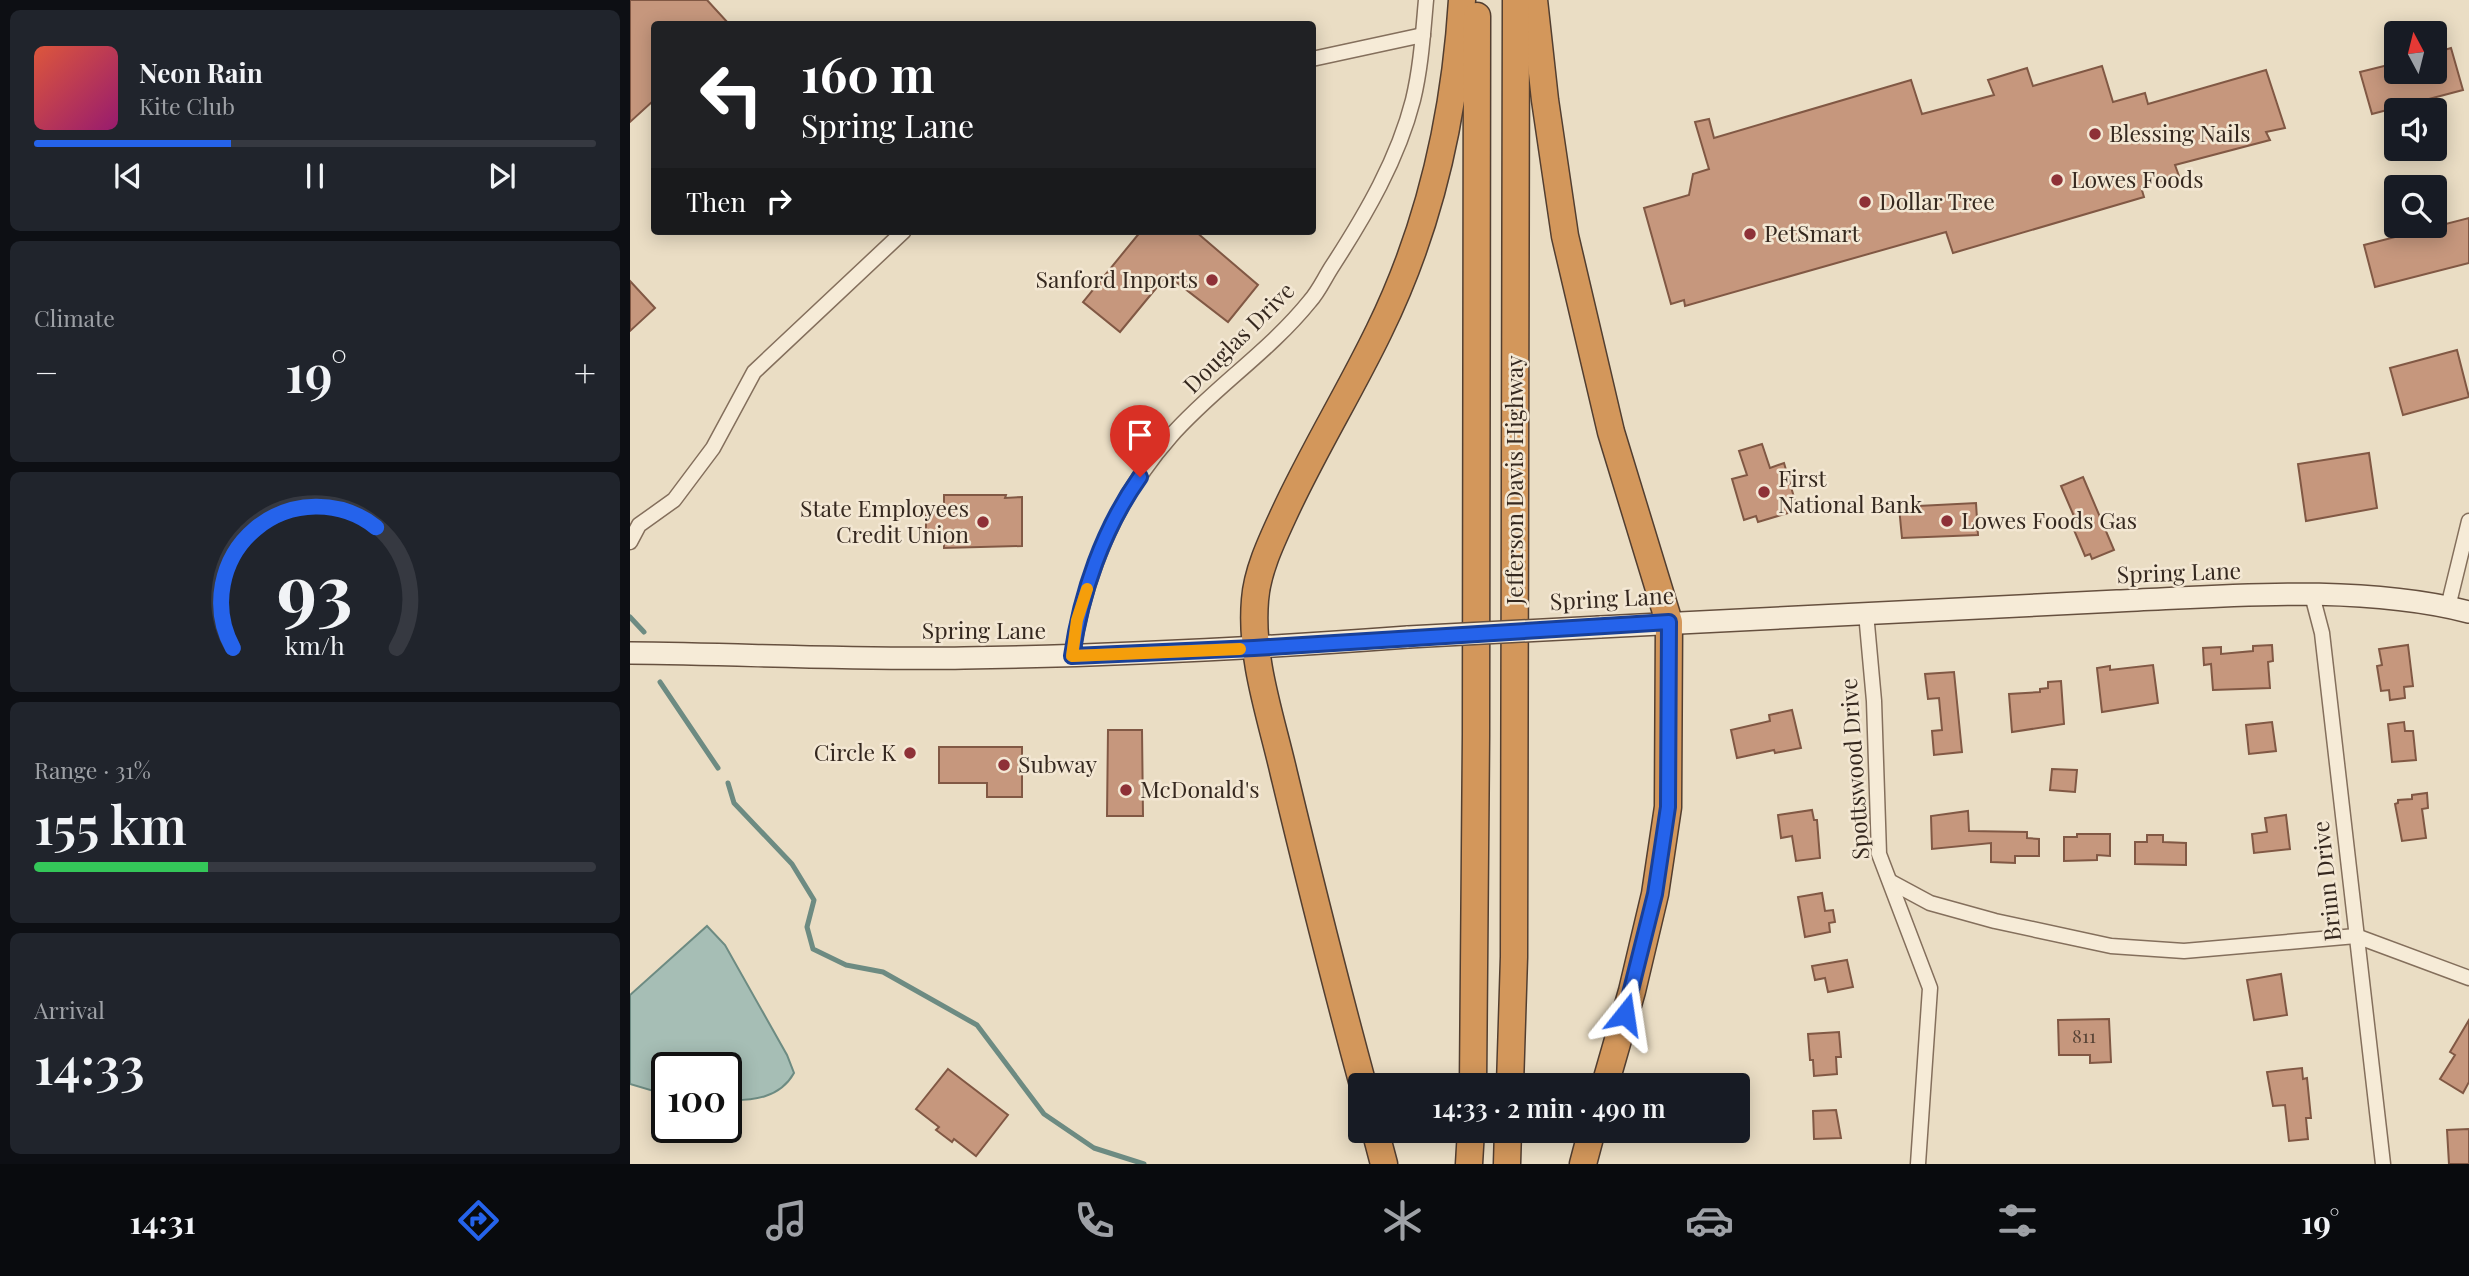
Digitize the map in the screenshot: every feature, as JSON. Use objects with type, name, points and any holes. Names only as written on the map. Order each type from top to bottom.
[{"type":"highway","points":[[1360,1073],[1318,916],[1254,648],[1255,597],[1270,544],[1308,462],[1379,331],[1416,244],[1442,156],[1455,78],[1462,0]]},
{"type":"highway","name":"Jefferson Davis Highway","points":[[1473,1073],[1476,0]]},
{"type":"highway","name":"Jefferson Davis Highway","points":[[1510,1073],[1514,943],[1516,0]]},
{"type":"highway","points":[[1534,0],[1545,100],[1565,236],[1611,432],[1669,622],[1668,807],[1655,894],[1632,991],[1608,1073]]},
{"type":"highway","points":[[1378,1143],[1384,1164]]},
{"type":"highway","points":[[1469,1164],[1470,1143]]},
{"type":"highway","points":[[1507,1164],[1508,1143]]},
{"type":"highway","points":[[1583,1164],[1589,1143]]},
{"type":"street","name":"Douglas Drive","points":[[1072,656],[1077,620],[1087,589],[1101,549],[1126,498],[1169,437],[1256,357],[1311,301],[1367,213],[1413,100],[1426,0]]},
{"type":"street","points":[[1316,58],[1423,35]]},
{"type":"street","points":[[630,542],[634,526],[674,500],[713,448],[754,372],[900,235]]},
{"type":"street","points":[[2459,610],[2469,521]]},
{"type":"street","name":"Spring Lane","points":[[630,653],[960,658],[1072,656],[1254,648],[1669,622],[2312,595],[2432,603],[2459,610]]},
{"type":"street","name":"Brinn Drive","points":[[2312,595],[2322,634],[2383,1164]]},
{"type":"street","name":"Spottswood Drive","points":[[1866,613],[1874,701],[1879,854],[1930,988],[1919,1163]]},
{"type":"street","points":[[1891,882],[1930,903],[1994,921],[2111,946],[2184,951],[2356,936],[2469,978]]},
{"type":"shaded area","points":[[707,926],[725,945],[787,1055],[794,1073],[773,1093],[742,1100],[742,1052],[651,1052],[651,1090],[630,1084],[630,995]]},
{"type":"building","points":[[630,0],[707,0],[726,21],[651,21],[651,103],[630,122]]},
{"type":"building","points":[[2451,48],[2463,90],[2433,98],[2384,98],[2384,111],[2372,114],[2360,72],[2384,66],[2384,84],[2447,84],[2447,49]]},
{"type":"building","points":[[2102,66],[2113,102],[2145,93],[2148,104],[2266,70],[2285,128],[2266,132],[2270,140],[2175,165],[2179,176],[2141,187],[2144,197],[1953,253],[1946,232],[1685,306],[1684,300],[1671,304],[1644,208],[1689,195],[1693,174],[1709,169],[1695,122],[1709,119],[1714,138],[1911,80],[1922,114],[1994,95],[1988,80],[2027,68],[2033,86]]},
{"type":"building","points":[[2469,218],[2469,263],[2375,287],[2364,245],[2391,238],[2447,238],[2447,224]]},
{"type":"building","name":"Sanford Inports","points":[[1138,235],[1200,235],[1258,285],[1228,322],[1167,275],[1120,332],[1083,302]]},
{"type":"building","points":[[630,281],[655,308],[630,331]]},
{"type":"building","points":[[2457,350],[2469,397],[2403,415],[2390,368]]},
{"type":"building","name":"First National Bank","points":[[1762,444],[1770,468],[1784,463],[1796,504],[1786,507],[1788,513],[1758,522],[1756,516],[1744,520],[1732,479],[1747,475],[1739,451]]},
{"type":"building","points":[[2369,453],[2377,508],[2306,521],[2298,464]]},
{"type":"building","points":[[2083,477],[2114,550],[2092,559],[2090,554],[2085,556],[2074,530],[2079,528],[2061,486]]},
{"type":"building","name":"State Employees Credit Union","points":[[944,495],[1022,497],[1022,546],[944,548],[944,532],[926,532],[926,512],[944,512]]},
{"type":"building","points":[[1976,503],[1978,535],[1902,538],[1899,507]]},
{"type":"building","points":[[2272,645],[2273,661],[2268,662],[2270,688],[2213,690],[2211,664],[2204,665],[2203,648],[2221,647],[2221,654],[2253,651],[2253,646]]},
{"type":"building","points":[[2408,645],[2413,686],[2404,687],[2405,698],[2390,700],[2389,690],[2381,691],[2377,666],[2382,665],[2379,649]]},
{"type":"building","points":[[2153,665],[2158,703],[2102,712],[2097,668],[2110,666],[2110,670]]},
{"type":"building","points":[[1954,672],[1962,752],[1934,755],[1932,731],[1942,730],[1939,698],[1928,699],[1925,674]]},
{"type":"building","points":[[2061,681],[2064,724],[2012,732],[2009,694],[2040,692],[2040,689],[2048,688],[2048,682]]},
{"type":"building","points":[[1792,710],[1801,748],[1775,753],[1774,750],[1737,758],[1731,730],[1770,721],[1769,715]]},
{"type":"building","points":[[2272,722],[2276,751],[2249,754],[2246,725]]},
{"type":"building","points":[[2404,722],[2405,731],[2413,731],[2416,760],[2392,762],[2388,724]]},
{"type":"building","name":"McDonald's","points":[[1108,730],[1142,730],[1143,816],[1107,816]]},
{"type":"building","points":[[939,747],[1022,747],[1022,797],[987,797],[987,783],[939,783]]},
{"type":"building","points":[[2052,769],[2077,770],[2075,792],[2050,790]]},
{"type":"building","points":[[2427,793],[2428,808],[2422,809],[2426,838],[2402,841],[2395,804],[2398,800],[2412,799],[2412,795]]},
{"type":"building","points":[[1812,810],[1814,820],[1817,820],[1820,858],[1796,861],[1792,836],[1781,838],[1778,815]]},
{"type":"building","points":[[1968,811],[1969,831],[2027,832],[2027,838],[2039,839],[2039,856],[2015,856],[2015,863],[1991,862],[1991,843],[1932,849],[1931,816]]},
{"type":"building","points":[[2286,815],[2290,849],[2254,853],[2252,834],[2267,832],[2265,818]]},
{"type":"building","points":[[2077,834],[2110,834],[2110,856],[2097,855],[2097,860],[2064,861],[2064,837],[2077,837]]},
{"type":"building","points":[[2147,835],[2163,835],[2163,842],[2186,843],[2186,865],[2135,864],[2135,842],[2147,842]]},
{"type":"building","points":[[1822,893],[1825,911],[1833,910],[1835,922],[1829,923],[1830,932],[1805,937],[1798,897]]},
{"type":"building","points":[[1847,960],[1853,987],[1828,992],[1825,978],[1815,980],[1812,966]]},
{"type":"building","points":[[2281,974],[2287,1015],[2254,1020],[2247,980]]},
{"type":"building","points":[[2109,1019],[2111,1062],[2090,1063],[2090,1055],[2059,1055],[2058,1020]]},
{"type":"building","points":[[2469,1020],[2469,1082],[2463,1093],[2440,1079],[2455,1055],[2450,1052]]},
{"type":"building","points":[[1839,1032],[1841,1057],[1836,1057],[1837,1074],[1814,1076],[1808,1034]]},
{"type":"building","points":[[2302,1068],[2303,1079],[2307,1078],[2311,1118],[2306,1118],[2308,1139],[2289,1141],[2285,1105],[2273,1106],[2267,1072]]},
{"type":"building","points":[[948,1069],[1008,1115],[976,1156],[954,1139],[952,1142],[936,1130],[939,1127],[916,1109]]},
{"type":"building","points":[[1836,1110],[1841,1138],[1814,1139],[1813,1111]]},
{"type":"building","points":[[2469,1129],[2469,1164],[2449,1164],[2447,1130]]},
{"type":"waterway","points":[[630,617],[644,632]]},
{"type":"waterway","points":[[660,682],[718,768]]},
{"type":"waterway","points":[[728,783],[734,803],[792,864],[814,900],[807,927],[813,949],[846,965],[883,972],[977,1025],[1044,1114],[1094,1148],[1144,1164]]},
{"type":"slow traffic","points":[[1087,589],[1077,620],[1072,656],[1240,649]]},
{"type":"place","name":"Blessing Nails","points":[[2095,134]]},
{"type":"place","name":"Lowes Foods","points":[[2057,180]]},
{"type":"place","name":"Dollar Tree","points":[[1865,202]]},
{"type":"place","name":"PetSmart","points":[[1750,234]]},
{"type":"place","name":"Sanford Inports","points":[[1212,280]]},
{"type":"place","name":"First National Bank","points":[[1764,492]]},
{"type":"place","name":"Lowes Foods Gas","points":[[1947,521]]},
{"type":"place","name":"State Employees Credit Union","points":[[983,522]]},
{"type":"place","name":"Circle K","points":[[910,753]]},
{"type":"place","name":"Subway","points":[[1004,765]]},
{"type":"place","name":"McDonald's","points":[[1126,790]]},
{"type":"route","points":[[1140,477],[1126,498],[1101,549],[1077,620],[1072,656],[1254,648],[1669,622],[1668,807],[1655,894],[1625,1014]]}]
